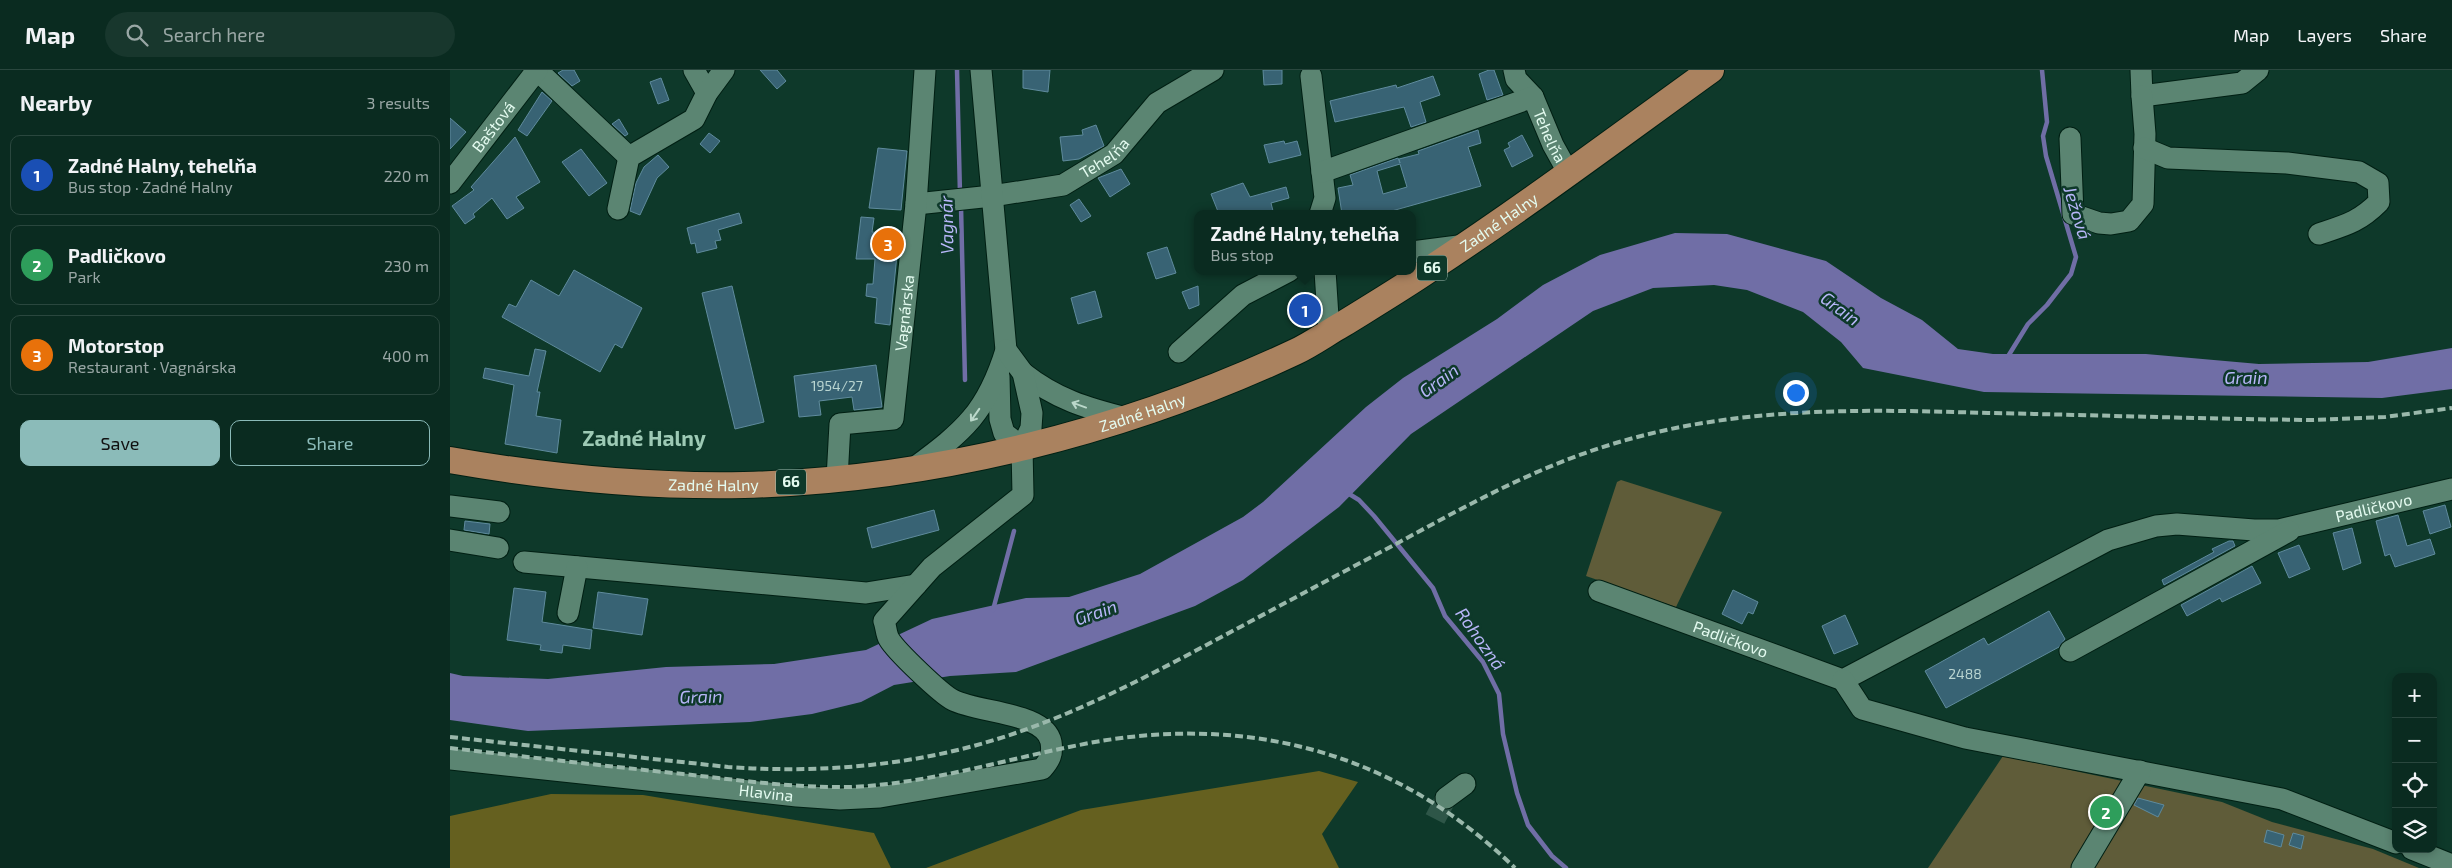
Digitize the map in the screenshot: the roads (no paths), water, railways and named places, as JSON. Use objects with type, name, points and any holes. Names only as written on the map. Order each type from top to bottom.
[{"type":"main road","name":"Zadné Halny","points":[[450,460],[561,477],[668,484],[743,485],[837,479],[914,468],[999,452],[1126,418],[1236,378],[1298,351],[1466,245],[1711,70]]},
{"type":"street","name":"Baštová","points":[[450,183],[537,70],[629,157]]},
{"type":"street","points":[[694,70],[707,93]]},
{"type":"street","points":[[618,209],[629,157],[694,119],[707,93],[724,70]]},
{"type":"street","name":"Vagnárska","points":[[837,479],[840,424],[893,419],[916,204],[925,70]]},
{"type":"street","points":[[982,70],[974,198],[1006,350],[1023,373],[1041,387],[1078,406],[1126,418]]},
{"type":"street","name":"Tehelňa","points":[[916,204],[1063,185],[1114,154],[1157,102],[1213,70]]},
{"type":"street","name":"Tehelňa","points":[[1514,70],[1516,79],[1533,97],[1553,146],[1568,172]]},
{"type":"street","points":[[2070,138],[2073,214],[2099,223],[2111,224],[2129,221],[2143,204],[2144,148],[2141,70]]},
{"type":"street","points":[[2142,96],[2242,83],[2258,70]]},
{"type":"street","points":[[1311,72],[1325,198],[1321,210]]},
{"type":"street","name":"Tehelňa","points":[[1322,172],[1533,97]]},
{"type":"street","points":[[2144,148],[2168,158],[2287,163],[2359,172],[2378,183],[2380,202],[2370,211],[2356,222],[2319,234]]},
{"type":"street","points":[[1416,251],[1466,245]]},
{"type":"street","points":[[1179,352],[1243,295],[1281,275]]},
{"type":"street","points":[[1325,275],[1329,332]]},
{"type":"street","points":[[914,468],[967,426],[984,402],[999,373],[1006,350]]},
{"type":"street","points":[[524,562],[866,594],[916,585],[932,567],[1023,495],[999,452],[1004,433],[1000,419],[999,373]]},
{"type":"street","points":[[999,452],[1031,428],[1032,413],[1023,373]]},
{"type":"street","name":"Padličkovo","points":[[1599,591],[1843,680],[2108,540],[2156,526],[2170,524],[2271,530],[2452,489]]},
{"type":"street","points":[[450,506],[499,512]]},
{"type":"street","points":[[2070,651],[2304,522]]},
{"type":"street","points":[[450,540],[498,548]]},
{"type":"street","points":[[568,613],[577,567]]},
{"type":"street","name":"Hlavina","points":[[450,759],[796,796],[840,798],[880,797],[1042,769],[1050,760],[1053,751],[1050,734],[1039,725],[1023,718],[979,709],[953,700],[931,682],[889,639],[884,621],[916,585]]},
{"type":"street","points":[[1843,680],[1862,709],[1965,738],[2282,799],[2392,841]]},
{"type":"street","points":[[2082,868],[2140,771]]},
{"type":"street","points":[[1446,798],[1465,784]]},
{"type":"street","points":[[2422,853],[2452,865]]},
{"type":"water","name":"Grain","points":[[1675,233],[1727,234],[1826,261],[1881,298],[1922,320],[1958,349],[1993,354],[2146,354],[2259,364],[2368,362],[2452,348],[2452,389],[2382,398],[1984,392],[1863,368],[1841,342],[1803,312],[1747,290],[1714,285],[1653,288],[1593,311],[1411,434],[1339,507],[1243,580],[1195,606],[1016,672],[950,676],[894,685],[861,702],[812,714],[750,722],[528,731],[450,720],[450,673],[463,676],[548,679],[666,667],[774,664],[866,650],[932,619],[1026,598],[1069,597],[1140,574],[1243,517],[1263,502],[1366,407],[1403,378],[1497,319],[1543,285],[1600,255]]},
{"type":"waterway","name":"Vagnár","points":[[957,70],[960,194]]},
{"type":"waterway","name":"Ježová","points":[[2007,358],[2028,324],[2047,305],[2071,274],[2076,257],[2046,156],[2043,136],[2047,122],[2042,70]]},
{"type":"waterway","name":"Vagnár","points":[[961,206],[965,380]]},
{"type":"waterway","name":"Rohozná","points":[[1346,492],[1359,500],[1374,516],[1433,588],[1445,616],[1483,662],[1499,694],[1503,734],[1517,793],[1528,825],[1552,856],[1566,868]]},
{"type":"waterway","name":"Vagnár","points":[[993,610],[1014,531]]},
{"type":"tunnel","points":[[1435,819],[1446,798]]},
{"type":"railway","points":[[450,737],[760,769],[857,766],[889,763],[953,751],[1014,734],[1072,711],[1129,685],[1471,504],[1522,479],[1600,448],[1648,434],[1696,424],[1744,417],[1841,411],[2314,420],[2385,417],[2452,408]]},
{"type":"railway","points":[[450,748],[766,783],[849,787],[878,785],[965,771],[1079,745],[1140,736],[1199,734],[1257,738],[1313,750],[1367,769],[1419,794],[1468,827],[1515,868]]},
{"type":"place","name":"Motorstop","points":[[888,244]]},
{"type":"place","name":"Zadné Halny, tehelňa","points":[[1305,310]]},
{"type":"place","name":"Padličkovo","points":[[2106,812]]},
{"type":"district","name":"Zadné Halny","points":[[644,439]]}]
